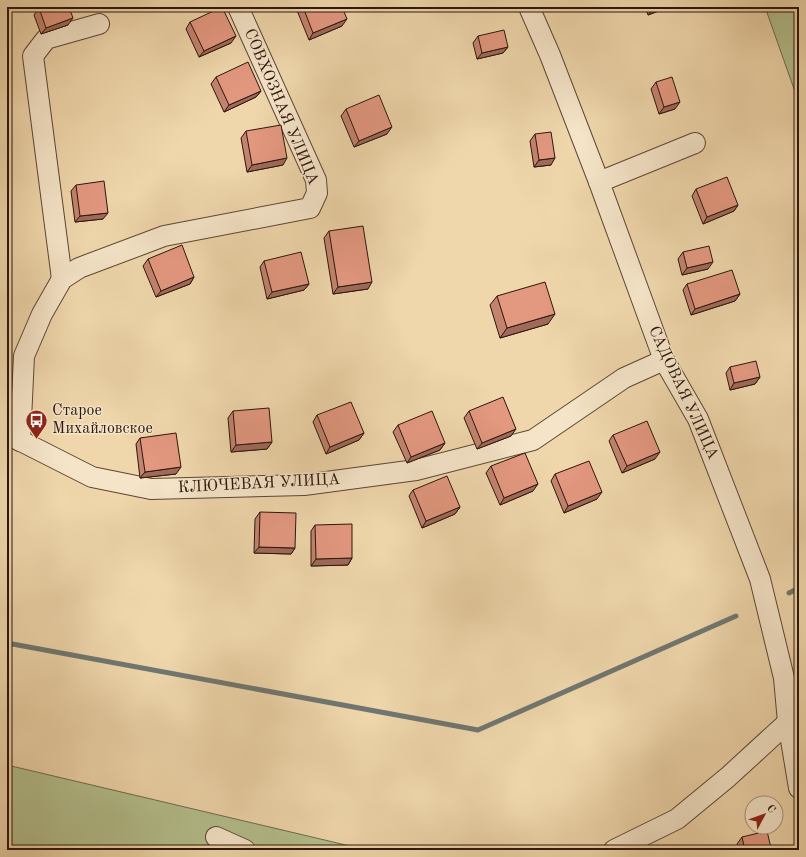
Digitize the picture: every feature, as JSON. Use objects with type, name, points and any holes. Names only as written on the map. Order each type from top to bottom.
[{"type":"street","name":"СОВХОЗНАЯ УЛИЦА","points":[[14,438],[24,356],[42,314],[62,279],[79,268],[164,236],[310,208],[317,193],[316,180],[238,7]]},
{"type":"street","name":"САДОВАЯ УЛИЦА","points":[[529,7],[550,55],[599,182],[664,360],[698,419],[760,579],[784,678],[788,722],[799,788]]},
{"type":"street","points":[[62,279],[33,56],[46,39],[99,24]]},
{"type":"street","points":[[599,182],[695,143]]},
{"type":"street","name":"КЛЮЧЕВАЯ УЛИЦА","points":[[14,438],[92,477],[151,489],[304,485],[416,470],[533,440],[624,378],[664,360]]},
{"type":"street","points":[[614,850],[677,819],[728,777],[788,722]]},
{"type":"street","points":[[216,837],[245,850]]},
{"type":"green space","points":[[765,7],[799,7],[799,103]]},
{"type":"green space","points":[[7,765],[350,846],[351,850],[7,850]]},
{"type":"building","points":[[69,7],[73,18],[46,28],[39,8]]},
{"type":"building","points":[[222,7],[236,36],[204,51],[190,22]]},
{"type":"building","points":[[303,7],[342,7],[347,19],[313,33]]},
{"type":"building","points":[[504,30],[508,47],[482,53],[478,36]]},
{"type":"building","points":[[248,62],[261,91],[229,105],[216,77]]},
{"type":"building","points":[[672,77],[680,102],[664,107],[656,82]]},
{"type":"building","points":[[379,95],[392,127],[359,141],[346,109]]},
{"type":"building","points":[[281,125],[287,158],[252,165],[246,131]]},
{"type":"building","points":[[551,132],[555,158],[539,160],[535,134]]},
{"type":"building","points":[[727,177],[738,205],[707,217],[696,189]]},
{"type":"building","points":[[104,181],[108,213],[80,216],[76,185]]},
{"type":"building","points":[[363,226],[372,282],[338,287],[329,231]]},
{"type":"building","points":[[182,245],[194,277],[161,291],[148,259]]},
{"type":"building","points":[[709,246],[713,262],[687,268],[683,252]]},
{"type":"building","points":[[301,252],[309,284],[272,292],[264,261]]},
{"type":"building","points":[[732,270],[740,294],[695,309],[687,284]]},
{"type":"building","points":[[545,282],[555,314],[507,328],[497,296]]},
{"type":"building","points":[[756,361],[760,377],[734,383],[730,367]]},
{"type":"building","points":[[503,397],[516,429],[482,443],[469,411]]},
{"type":"building","points":[[351,402],[364,433],[330,447],[317,415]]},
{"type":"building","points":[[269,408],[272,442],[236,445],[233,411]]},
{"type":"building","points":[[432,411],[445,443],[411,457],[398,425]]},
{"type":"building","points":[[647,421],[660,452],[627,466],[613,435]]},
{"type":"building","points":[[176,433],[181,467],[145,472],[140,438]]},
{"type":"building","points":[[525,453],[538,484],[504,498],[491,466]]},
{"type":"building","points":[[589,461],[602,492],[568,506],[555,474]]},
{"type":"building","points":[[447,476],[460,507],[426,521],[413,490]]},
{"type":"building","points":[[260,512],[296,513],[295,548],[259,547]]},
{"type":"building","points":[[352,524],[352,558],[316,559],[315,525]]},
{"type":"building","points":[[750,835],[768,835],[771,848],[762,850],[745,850],[742,837]]},
{"type":"waterway","points":[[789,593],[799,588]]},
{"type":"waterway","points":[[7,643],[478,730],[736,616]]},
{"type":"place","name":"Старое Михайловское","points":[[37,440]]}]
